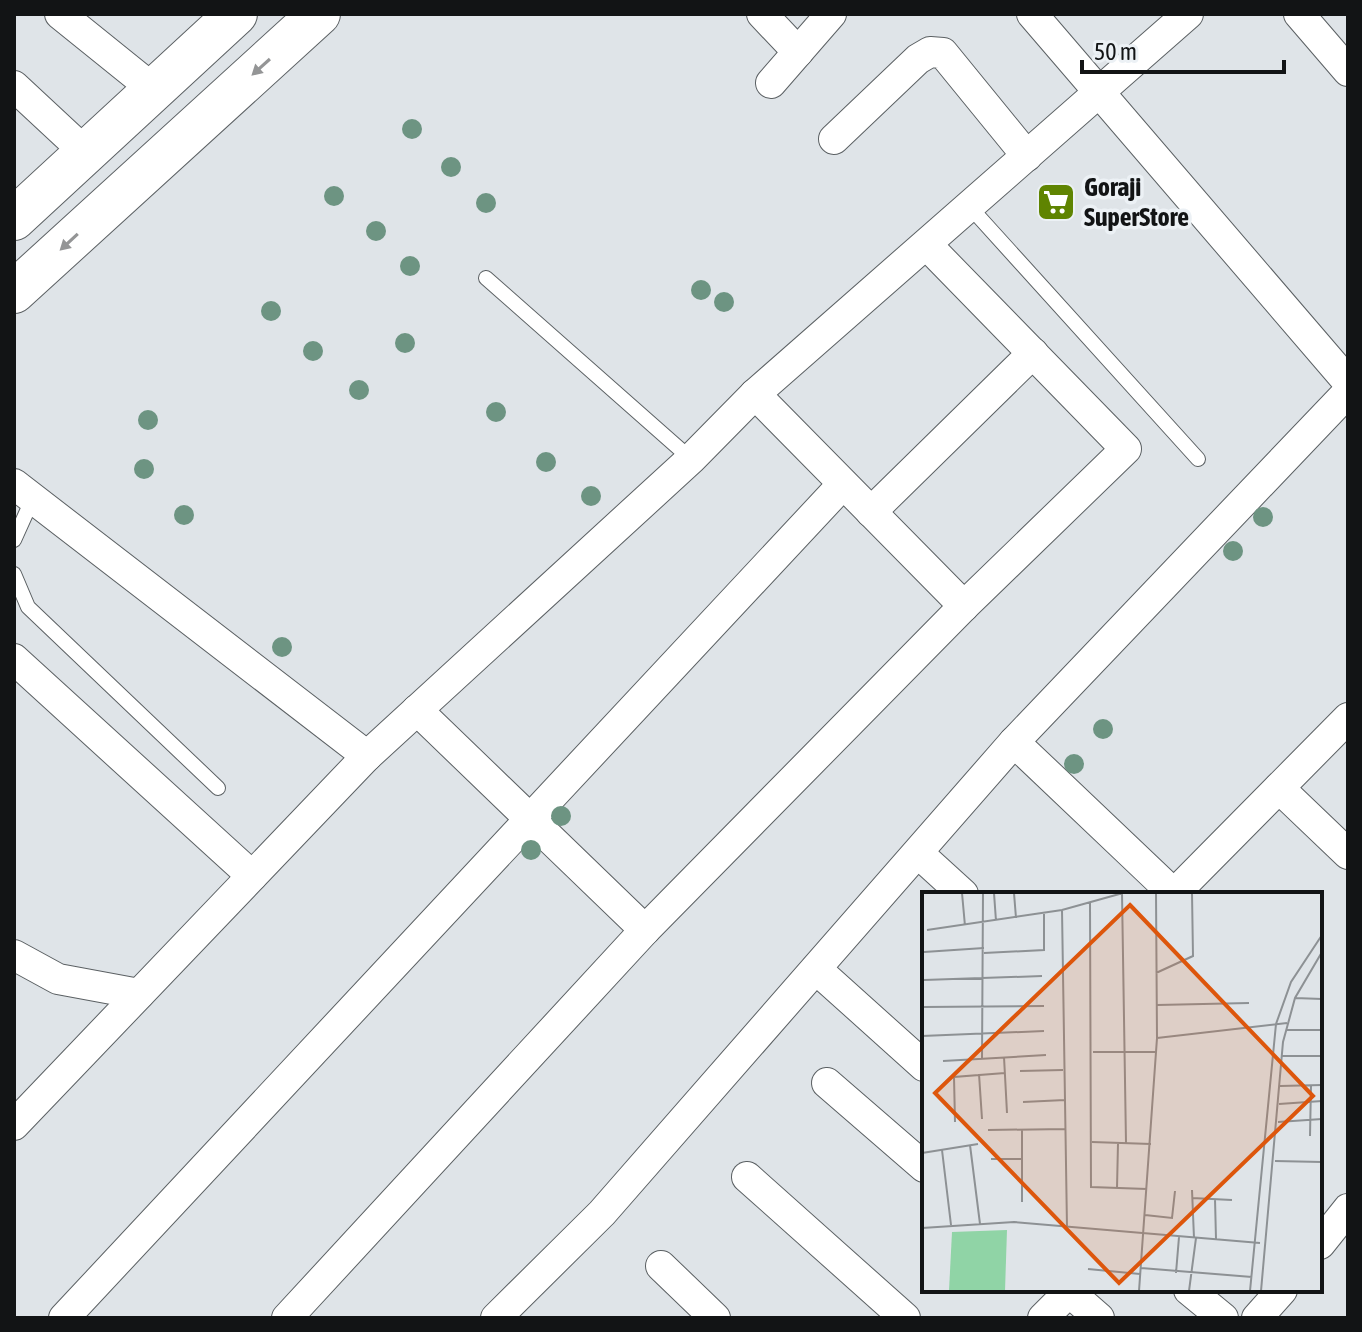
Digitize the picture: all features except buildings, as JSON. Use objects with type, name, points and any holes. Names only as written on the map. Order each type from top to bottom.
[{"type":"main road","points":[[14,292],[319,14]]},
{"type":"main road","points":[[14,219],[153,89],[220,19]]},
{"type":"street","points":[[60,14],[153,89]]},
{"type":"street","points":[[762,14],[798,52]]},
{"type":"street","points":[[771,83],[831,14]]},
{"type":"street","points":[[1032,14],[1348,382]]},
{"type":"street","points":[[14,1125],[367,756],[691,459],[755,394],[1188,14]]},
{"type":"street","points":[[1299,14],[1348,71]]},
{"type":"street","points":[[834,139],[918,59],[930,52],[943,53],[1027,156]]},
{"type":"street","points":[[14,86],[86,153]]},
{"type":"street","points":[[287,1318],[645,930],[964,606],[1126,449],[927,245]]},
{"type":"street","points":[[871,512],[1033,353]]},
{"type":"street","points":[[496,1318],[602,1213],[1014,742],[1348,392]]},
{"type":"street","points":[[755,394],[964,606]]},
{"type":"street","points":[[64,1318],[843,484]]},
{"type":"street","points":[[24,491],[367,756]]},
{"type":"street","points":[[14,659],[252,876]]},
{"type":"street","points":[[417,710],[645,930]]},
{"type":"street","points":[[1176,892],[1348,718]]},
{"type":"street","points":[[1014,742],[1172,892]]},
{"type":"street","points":[[1279,788],[1348,854]]},
{"type":"street","points":[[918,853],[961,892]]},
{"type":"street","points":[[14,955],[58,979],[139,994]]},
{"type":"street","points":[[816,969],[922,1064]]},
{"type":"street","points":[[827,1083],[922,1165]]},
{"type":"street","points":[[747,1177],[905,1318]]},
{"type":"street","points":[[1322,1242],[1348,1209]]},
{"type":"street","points":[[661,1266],[715,1318]]},
{"type":"street","points":[[1043,1318],[1067,1292]]},
{"type":"street","points":[[1069,1292],[1099,1318]]},
{"type":"street","points":[[1191,1292],[1223,1318]]},
{"type":"street","points":[[1257,1318],[1280,1292]]},
{"type":"lane","points":[[970,207],[1198,459]]},
{"type":"lane","points":[[486,278],[691,459]]},
{"type":"lane","points":[[14,540],[24,491]]},
{"type":"lane","points":[[14,574],[28,607],[218,788]]},
{"type":"place","name":"Goraji SuperStore","points":[[1056,202]]}]
